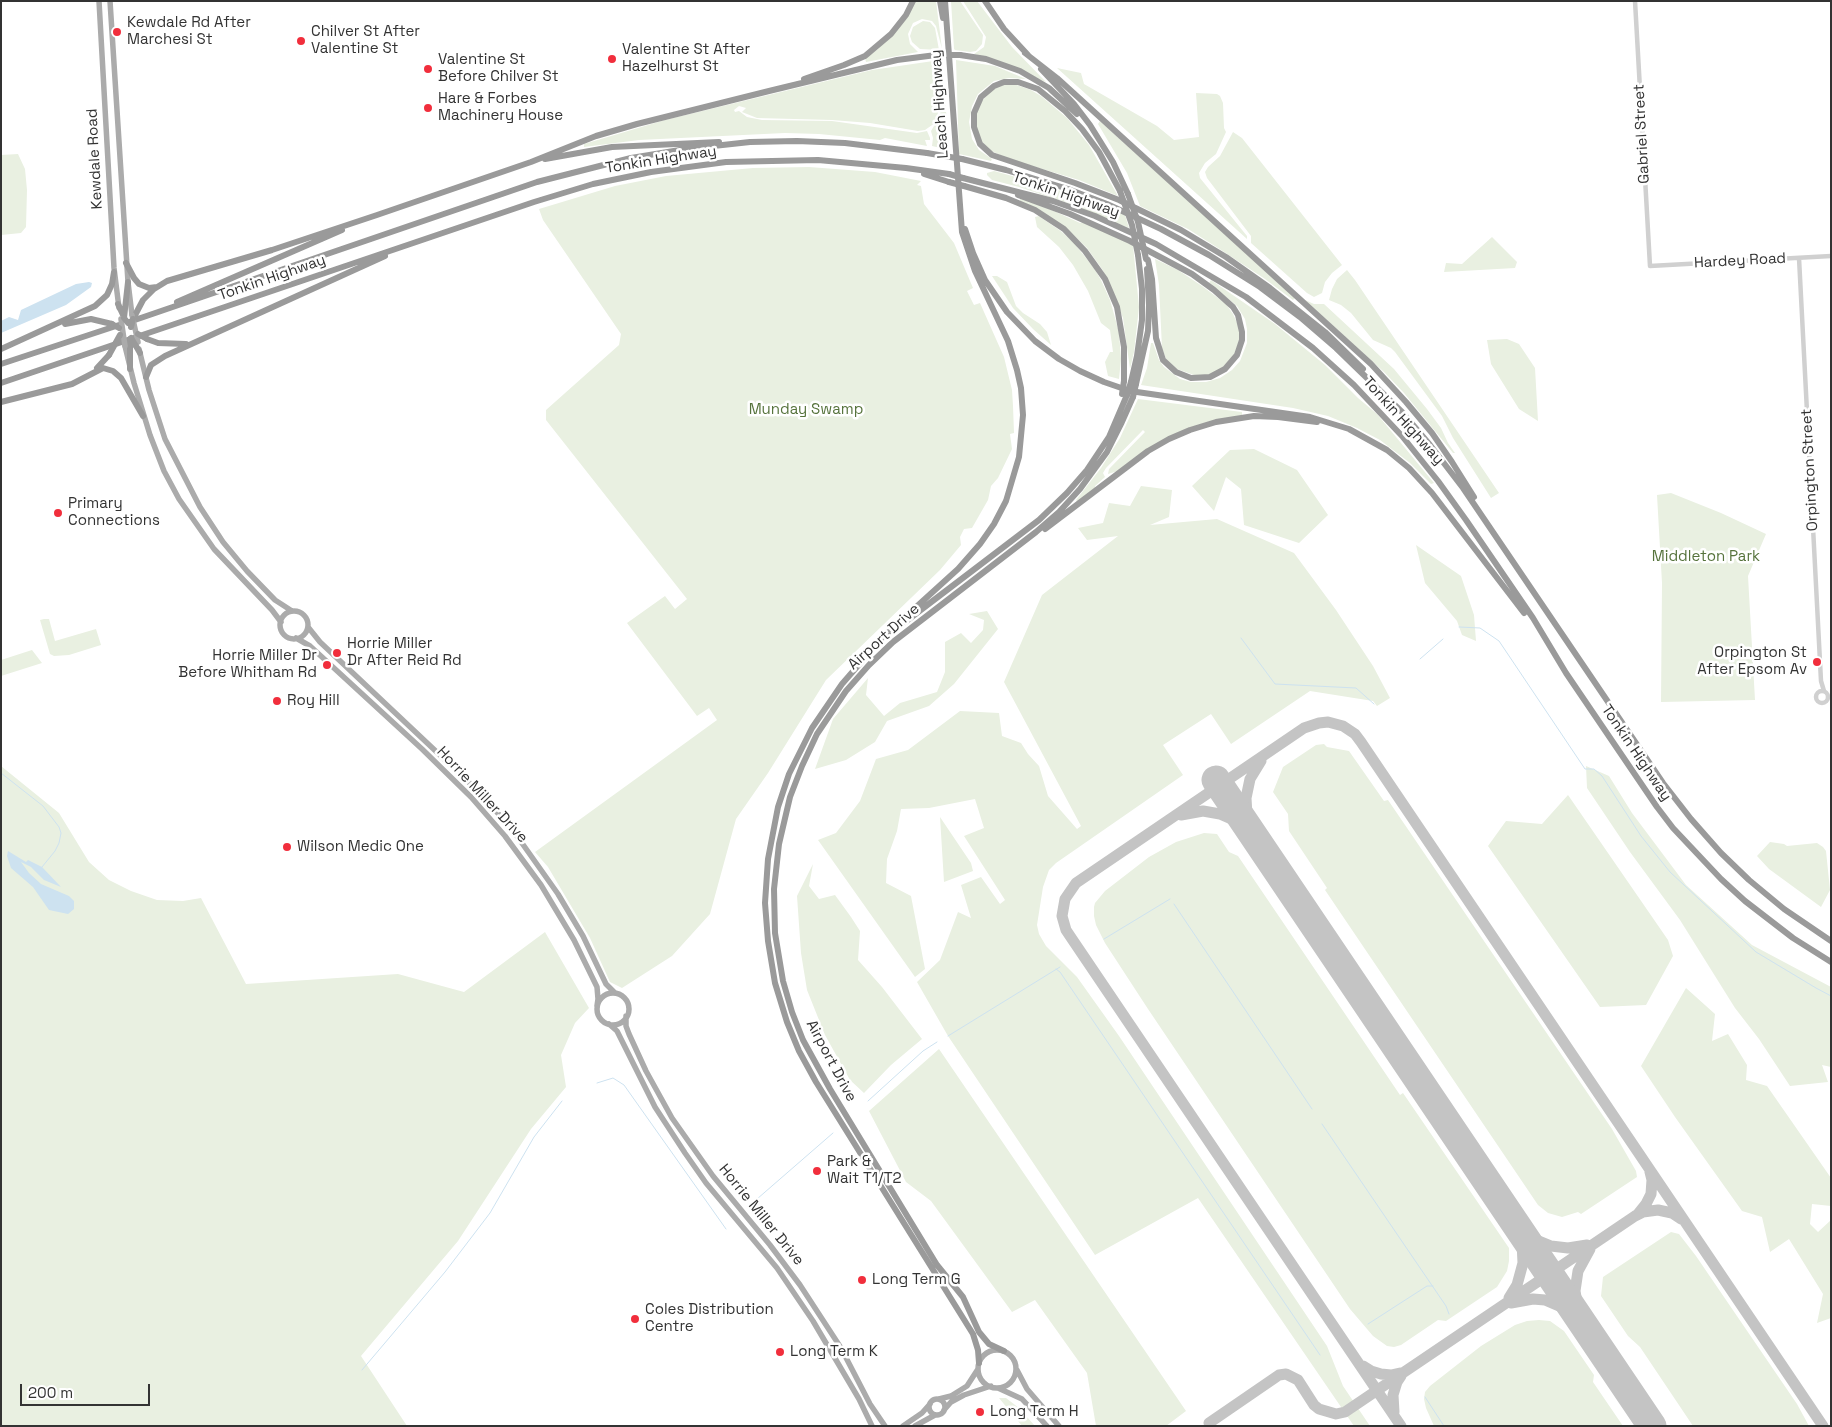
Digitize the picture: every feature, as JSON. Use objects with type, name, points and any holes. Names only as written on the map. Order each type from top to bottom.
[{"type":"highway","points":[[769,90],[865,56],[891,34],[906,15],[913,1]]},
{"type":"highway","points":[[940,1],[948,36]]},
{"type":"highway","name":"Leach Highway","points":[[946,1],[960,206]]},
{"type":"highway","points":[[985,1],[1004,30],[1074,104],[1101,141]]},
{"type":"highway","points":[[1025,53],[1088,105],[1377,370],[1406,402],[1441,446],[1467,485],[1485,518]]},
{"type":"highway","points":[[127,313],[157,287],[178,277],[272,250],[377,215],[531,162],[575,143],[769,90],[897,60],[936,55],[960,55],[998,62],[1038,81],[1073,109],[1101,141]]},
{"type":"highway","points":[[852,672],[877,646],[906,621],[1055,505],[1077,482],[1109,437],[1127,395],[1137,356],[1142,320],[1142,289],[1138,255],[1132,225],[1120,191],[1103,158],[1082,129],[1065,111],[1038,89],[1026,83],[1004,82],[994,86],[981,97],[974,113],[974,128],[978,141],[989,153],[1000,159],[1075,183],[1119,200],[1150,214],[1209,246],[1256,278],[1308,318],[1367,372],[1402,412]]},
{"type":"highway","name":"Tonkin Highway","points":[[1,364],[538,182],[640,156],[750,142],[797,141],[845,143],[927,153],[1006,170],[1090,197],[1148,222],[1209,255],[1260,287],[1336,348],[1402,412],[1442,460],[1485,518],[1663,783],[1691,819],[1721,853],[1749,880],[1784,909],[1831,941]]},
{"type":"highway","name":"Airport Drive","points":[[1004,1351],[989,1344],[981,1335],[963,1298],[937,1265],[810,1055],[792,1012],[783,981],[775,934],[774,905],[779,844],[790,797],[810,748],[836,704],[857,678],[893,642],[1047,523],[1080,490],[1114,438],[1130,382],[1148,331],[1149,304],[1147,259],[1136,216],[1120,176],[1101,141]]},
{"type":"highway","points":[[531,162],[612,147],[680,142],[750,142]]},
{"type":"highway","name":"Tonkin Highway","points":[[1,383],[534,202],[593,184],[669,169],[726,162],[834,161],[949,174],[1032,194],[1095,216],[1156,244],[1246,297],[1313,348],[1354,384],[1402,436],[1438,481],[1524,604],[1548,644],[1673,828],[1721,879],[1745,901],[1793,938],[1831,962]]},
{"type":"highway","points":[[906,168],[1006,198],[1035,210],[1064,229],[1086,251],[1105,279],[1117,307],[1130,382]]},
{"type":"highway","points":[[978,181],[1050,206],[1117,235],[1192,274],[1214,290],[1232,307],[1241,324],[1242,340],[1240,348],[1232,363],[1225,369],[1210,376],[1191,378],[1176,372],[1163,360],[1156,338],[1152,278],[1147,259]]},
{"type":"highway","points":[[960,206],[973,253],[990,288],[1017,324],[1035,341],[1059,359],[1093,378],[1130,390],[1310,417],[1339,425],[1382,447],[1416,475],[1444,508],[1548,644]]},
{"type":"highway","points":[[852,672],[887,633],[950,577],[974,552],[1000,513],[1016,470],[1022,428],[1022,401],[1019,379],[1008,341],[975,270],[964,241],[960,206]]},
{"type":"highway","points":[[141,318],[377,215]]},
{"type":"highway","points":[[146,377],[148,368],[154,362],[411,244]]},
{"type":"highway","points":[[126,262],[139,284],[149,288],[157,287]]},
{"type":"highway","points":[[1,349],[95,306],[102,301],[110,290],[114,272]]},
{"type":"highway","points":[[92,372],[109,355],[118,340],[127,313],[128,282]]},
{"type":"highway","points":[[118,304],[133,319],[133,329],[130,337]]},
{"type":"highway","points":[[127,313],[133,329],[151,341],[170,344],[190,344]]},
{"type":"highway","points":[[52,327],[84,319],[102,321],[122,329],[130,337],[133,347],[130,369]]},
{"type":"highway","points":[[133,347],[140,354]]},
{"type":"highway","points":[[1,402],[72,384],[103,368],[117,374],[143,416]]},
{"type":"highway","points":[[1005,556],[1036,537],[1148,451],[1190,430],[1216,422],[1254,416],[1295,418],[1339,425]]},
{"type":"highway","name":"Airport Drive","points":[[852,672],[832,698],[806,738],[789,774],[778,807],[771,838],[767,870],[766,910],[770,956],[783,1010],[804,1061],[973,1334],[978,1350],[979,1366]]},
{"type":"main road","name":"Kewdale Road","points":[[99,1],[114,272],[118,304]]},
{"type":"main road","name":"Kewdale Road","points":[[110,1],[128,282]]},
{"type":"main road","points":[[122,329],[133,347]]},
{"type":"main road","points":[[133,329],[133,347]]},
{"type":"main road","name":"Horrie Miller Drive","points":[[140,354],[165,439],[200,507],[223,542],[275,600],[292,611],[303,614],[308,620],[308,627],[320,642],[478,790],[512,829],[558,894],[583,936],[604,980],[615,993]]},
{"type":"main road","name":"Horrie Miller Drive","points":[[130,369],[143,416],[164,471],[189,515],[214,549],[272,610],[281,622],[284,634],[310,646],[422,749],[471,798],[505,836],[541,885],[574,940],[597,987],[597,1006]]},
{"type":"main road","points":[[281,622],[284,615],[292,611]]},
{"type":"main road","points":[[296,638],[304,634],[308,627]]},
{"type":"main road","points":[[610,993],[615,993],[622,996],[627,1003],[628,1012],[619,1023],[609,1024],[604,1022],[598,1015],[597,1006],[602,998],[610,993]]},
{"type":"main road","name":"Horrie Miller Drive","points":[[626,1016],[626,1026],[629,1034],[646,1071],[672,1118],[713,1176],[800,1284],[841,1348],[870,1404],[885,1426]]},
{"type":"main road","name":"Horrie Miller Drive","points":[[609,1024],[616,1031],[655,1107],[685,1153],[706,1183],[777,1268],[813,1321],[859,1399],[872,1426]]},
{"type":"main road","points":[[903,1426],[922,1413],[932,1401],[951,1396],[967,1386],[983,1356],[996,1350],[1004,1351],[1013,1358],[1026,1389],[1059,1426]]},
{"type":"main road","points":[[979,1366],[983,1381],[1022,1399],[1047,1426]]},
{"type":"main road","points":[[915,1426],[940,1414],[952,1402],[964,1395],[1004,1386],[1010,1382],[1016,1369]]},
{"type":"main road","points":[[939,1399],[944,1404],[944,1410]]},
{"type":"main road","points":[[930,1404],[930,1411],[936,1415]]},
{"type":"street","name":"Gabriel Street","points":[[1635,1],[1650,266]]},
{"type":"street","name":"Hardey Road","points":[[1650,266],[1831,256]]},
{"type":"street","name":"Orpington Street","points":[[1799,258],[1821,681],[1829,700]]},
{"type":"street","points":[[1825,693],[1816,697],[1818,701],[1829,700]]},
{"type":"green space","points":[[915,1],[936,1],[942,49],[936,26],[932,21],[922,19],[913,23],[908,34],[910,44],[918,52],[866,62],[865,58],[878,49]]},
{"type":"green space","points":[[951,1],[960,1],[983,35],[982,44],[976,51],[970,52],[954,49]]},
{"type":"green space","points":[[963,1],[977,1],[1012,47],[1046,82],[974,54],[984,47],[986,37]]},
{"type":"green space","points":[[923,21],[930,22],[935,28],[939,50],[920,49],[912,42],[910,36],[913,27]]},
{"type":"green space","points":[[940,60],[941,86],[938,113],[935,123],[925,130],[918,131],[870,123],[832,120],[757,118],[742,112],[746,108],[739,106],[734,110],[747,117],[762,120],[832,121],[917,133],[927,131],[930,140],[925,140],[927,146],[885,138],[880,140],[819,134],[785,133],[639,140],[584,147],[584,144],[665,120],[872,70]]},
{"type":"green space","points":[[956,60],[995,66],[1026,79],[1009,78],[994,81],[978,94],[972,106],[969,122],[972,139],[979,150],[992,159],[991,161],[959,154]]},
{"type":"green space","points":[[1057,68],[1081,73],[1084,84],[1157,126],[1174,140],[1199,137],[1196,93],[1217,94],[1220,96],[1223,103],[1224,128],[1226,132],[1216,154],[1205,163],[1199,173],[1200,178],[1247,236],[1247,239]]},
{"type":"green space","points":[[1005,84],[1014,84],[1031,90],[1067,118],[1089,145],[1118,196],[1079,180],[1009,159],[989,150],[979,138],[976,127],[976,114],[981,102],[992,90]]},
{"type":"green space","points":[[943,85],[949,150],[932,146],[933,138],[931,131],[940,116]]},
{"type":"green space","points":[[1100,121],[1295,298],[1293,300],[1265,279],[1188,229],[1140,206],[1127,173],[1098,124]]},
{"type":"green space","points":[[1233,132],[1242,138],[1342,265],[1325,282],[1322,293],[1314,297],[1307,293],[1251,243],[1251,236],[1207,178],[1205,172],[1220,156]]},
{"type":"green space","points":[[18,154],[25,169],[27,190],[26,227],[21,233],[1,235],[1,155]]},
{"type":"green space","name":"Munday Swamp","points":[[809,167],[875,172],[921,181],[917,185],[921,186],[924,204],[954,243],[973,288],[967,291],[974,305],[980,303],[1004,357],[1012,390],[1014,433],[1010,434],[1012,449],[998,478],[991,486],[988,500],[972,528],[964,529],[960,537],[961,545],[940,570],[826,680],[768,773],[736,819],[710,914],[672,956],[622,988],[610,982],[590,938],[548,867],[535,852],[717,720],[709,708],[697,716],[627,623],[665,596],[675,609],[687,599],[546,420],[546,410],[619,345],[621,334],[543,220],[539,209],[615,186],[666,176],[753,168]]},
{"type":"green space","points":[[994,171],[1045,185],[1125,215],[1129,228],[1062,201],[992,180],[987,173]]},
{"type":"green space","points":[[1020,198],[1080,223],[1083,222],[1133,245],[1139,307],[1134,352],[1130,369],[1123,318],[1102,269],[1087,248],[1065,227],[1020,201]]},
{"type":"green space","points":[[1039,216],[1074,243],[1101,280],[1110,300],[1119,332],[1121,359],[1119,379],[1108,376],[1105,362],[1110,352],[1113,352],[1110,330],[1101,323],[1088,291],[1073,265],[1059,247],[1037,227],[1035,217]]},
{"type":"green space","points":[[1492,237],[1517,262],[1515,268],[1444,272],[1446,263],[1462,264]]},
{"type":"green space","points":[[1155,259],[1178,270],[1202,286],[1226,304],[1233,314],[1240,336],[1236,353],[1225,366],[1209,375],[1194,375],[1177,369],[1166,359],[1162,348],[1159,285]]},
{"type":"green space","points":[[1347,270],[1499,493],[1491,498],[1453,438],[1442,416],[1395,352],[1391,348],[1373,340],[1351,313],[1341,305],[1329,300],[1337,279]]},
{"type":"green space","points":[[992,276],[997,276],[1007,282],[1016,306],[1040,324],[1047,332],[1051,345],[1013,308]]},
{"type":"green space","points":[[1211,280],[1275,324],[1325,365],[1377,414],[1434,483],[1431,484],[1410,463],[1380,440],[1328,416],[1293,408],[1141,385],[1147,368],[1151,343],[1153,343],[1159,360],[1164,367],[1180,379],[1191,382],[1206,382],[1220,378],[1232,370],[1240,361],[1247,343],[1245,319],[1237,306],[1209,283]]},
{"type":"green space","points":[[1305,300],[1314,304],[1324,304],[1394,369],[1441,428],[1455,453],[1453,453],[1404,393],[1384,372]]},
{"type":"green space","points":[[1507,339],[1519,344],[1535,368],[1538,421],[1519,409],[1491,364],[1487,340]]},
{"type":"green space","points":[[1138,399],[1242,412],[1242,415],[1195,426],[1118,471],[1108,474],[1109,469],[1145,432],[1143,430],[1106,468],[1103,473],[1105,477],[1078,502],[1076,500],[1101,468],[1120,438]]},
{"type":"green space","points":[[1254,449],[1297,470],[1328,515],[1299,543],[1244,525],[1241,489],[1226,477],[1214,511],[1192,486],[1230,450]]},
{"type":"green space","points":[[1141,486],[1172,490],[1169,517],[1150,525],[1217,519],[1294,553],[1336,610],[1373,666],[1390,698],[1377,706],[1373,701],[1310,691],[1231,744],[1211,714],[1163,745],[1183,775],[1056,863],[1049,870],[1043,887],[1037,925],[1039,934],[1046,946],[1077,977],[1119,1036],[1327,1346],[1343,1386],[1370,1426],[1354,1426],[1198,1198],[1095,1255],[948,1036],[917,982],[940,960],[958,912],[971,918],[961,885],[981,877],[1000,904],[1005,900],[964,836],[984,828],[975,799],[929,808],[901,809],[897,831],[887,859],[886,883],[911,896],[925,969],[915,977],[818,840],[836,833],[860,801],[876,759],[908,750],[960,711],[999,713],[1002,736],[1021,743],[1039,766],[1048,796],[1077,829],[1081,826],[1004,682],[1042,595],[1118,536],[1087,540],[1078,528],[1103,523],[1109,503],[1130,506]]},
{"type":"green space","name":"Middleton Park","points":[[1671,493],[1766,534],[1748,576],[1755,700],[1661,702],[1662,583],[1657,495]]},
{"type":"green space","points":[[1416,545],[1461,576],[1474,615],[1476,641],[1462,635],[1457,621],[1425,583]]},
{"type":"green space","points":[[987,611],[998,629],[954,684],[929,706],[887,721],[875,742],[846,760],[815,769],[833,719],[868,678],[866,695],[884,716],[900,703],[937,692],[945,672],[945,642],[961,633],[971,643],[983,630],[984,620],[969,614]]},
{"type":"green space","points":[[49,619],[55,641],[96,629],[101,645],[69,655],[54,656],[50,654],[40,620]]},
{"type":"green space","points":[[32,650],[42,663],[1,676],[1,660]]},
{"type":"green space","points":[[1324,744],[1327,747],[1349,751],[1384,801],[1388,800],[1612,1129],[1636,1171],[1637,1177],[1581,1214],[1578,1212],[1562,1217],[1548,1213],[1538,1205],[1325,890],[1327,888],[1289,831],[1288,814],[1273,792],[1283,767],[1316,745]]},
{"type":"green space","points":[[1,766],[59,813],[89,862],[109,880],[131,891],[157,900],[183,901],[201,898],[246,984],[398,974],[464,992],[545,932],[589,1008],[575,1023],[561,1055],[566,1087],[531,1129],[458,1241],[361,1356],[407,1426],[1,1426]]},
{"type":"green space","points":[[1586,766],[1609,776],[1632,813],[1686,885],[1752,945],[1831,987],[1831,1067],[1822,1065],[1828,1082],[1790,1086],[1759,1039],[1735,1008],[1680,920],[1630,852],[1587,788]]},
{"type":"green space","points":[[1568,795],[1668,940],[1673,956],[1646,1005],[1600,1007],[1488,846],[1506,821],[1542,824]]},
{"type":"green space","points":[[940,817],[971,863],[973,871],[944,882]]},
{"type":"green space","points":[[1204,833],[1217,834],[1229,852],[1238,856],[1400,1095],[1403,1093],[1509,1248],[1507,1271],[1497,1287],[1446,1321],[1438,1320],[1401,1345],[1387,1346],[1373,1336],[1350,1309],[1148,1009],[1105,943],[1096,925],[1094,916],[1095,903],[1105,891],[1149,857],[1176,842]]},
{"type":"green space","points":[[1770,842],[1787,846],[1817,843],[1823,847],[1826,851],[1830,890],[1821,907],[1769,869],[1757,856]]},
{"type":"green space","points":[[813,864],[809,886],[819,899],[835,895],[860,931],[858,960],[882,987],[922,1039],[891,1065],[864,1093],[850,1080],[825,1035],[807,990],[801,953],[797,896]]},
{"type":"green space","points":[[1686,988],[1715,1014],[1712,1041],[1728,1034],[1747,1065],[1746,1080],[1767,1086],[1831,1178],[1831,1206],[1812,1204],[1810,1224],[1818,1232],[1831,1220],[1831,1318],[1817,1323],[1823,1294],[1789,1239],[1770,1252],[1762,1217],[1742,1211],[1641,1066]]},
{"type":"green space","points":[[939,1049],[1186,1411],[1166,1426],[1096,1426],[1087,1373],[1035,1300],[1012,1312],[931,1201],[906,1182],[869,1111]]},
{"type":"green space","points":[[1671,1232],[1679,1234],[1696,1256],[1797,1404],[1809,1426],[1693,1426],[1640,1347],[1628,1336],[1601,1296],[1603,1277]]},
{"type":"green space","points":[[1539,1320],[1550,1321],[1564,1331],[1594,1375],[1593,1382],[1623,1426],[1434,1426],[1424,1399],[1425,1392],[1430,1386],[1481,1346],[1515,1325]]},
{"type":"green space","points":[[999,1398],[1006,1398],[1019,1408],[1035,1426],[1022,1426]]},
{"type":"water","points":[[92,283],[91,287],[66,305],[1,333],[1,321],[9,317],[18,320],[21,310],[76,284]]},
{"type":"water","points":[[8,851],[26,862],[28,860],[42,867],[61,887],[44,880],[31,867],[21,862],[41,884],[69,896],[74,901],[74,909],[68,914],[49,910],[33,887],[11,868],[7,856]]},
{"type":"waterway","points":[[1459,627],[1480,628],[1499,641],[1585,769],[1594,769],[1602,776],[1641,836],[1670,872],[1756,952],[1831,996]]},
{"type":"waterway","points":[[1241,638],[1275,684],[1356,688],[1374,704]]},
{"type":"waterway","points":[[1420,659],[1443,639]]},
{"type":"waterway","points":[[1,773],[43,806],[59,827],[61,833],[59,843],[42,867]]},
{"type":"waterway","points":[[1104,939],[1170,899]]},
{"type":"waterway","points":[[1174,904],[1312,1109]]},
{"type":"waterway","points":[[948,1036],[1060,967]]},
{"type":"waterway","points":[[1056,969],[1060,972],[1320,1355]]},
{"type":"waterway","points":[[868,1101],[923,1051],[937,1042]]},
{"type":"waterway","points":[[597,1083],[613,1078],[624,1085],[726,1229]]},
{"type":"waterway","points":[[362,1370],[445,1272],[490,1213],[534,1137],[562,1101]]},
{"type":"waterway","points":[[1322,1124],[1446,1306],[1449,1314]]},
{"type":"waterway","points":[[757,1199],[833,1133]]},
{"type":"waterway","points":[[1368,1324],[1427,1286],[1433,1286]]},
{"type":"waterway","points":[[1425,1397],[1444,1426]]},
{"type":"taxiway","points":[[1401,1426],[1066,930],[1062,916],[1065,899],[1076,883],[1304,728],[1328,722],[1343,726],[1355,734],[1361,742],[1823,1426]]},
{"type":"taxiway","points":[[1253,832],[1247,815],[1246,798],[1250,779],[1261,761]]},
{"type":"taxiway","points":[[1181,815],[1203,811],[1220,814],[1236,821],[1256,838]]},
{"type":"taxiway","points":[[1638,1214],[1651,1194],[1652,1180],[1650,1172]]},
{"type":"taxiway","points":[[1209,1423],[1279,1375],[1286,1374],[1298,1380],[1314,1405],[1319,1409],[1336,1414],[1345,1412],[1635,1216],[1643,1212],[1658,1210],[1672,1213],[1681,1219]]},
{"type":"taxiway","points":[[1513,1220],[1534,1239],[1551,1246],[1568,1248],[1587,1245]]},
{"type":"taxiway","points":[[1509,1298],[1517,1285],[1523,1263],[1522,1242],[1516,1226]]},
{"type":"taxiway","points":[[1587,1329],[1578,1309],[1575,1291],[1578,1271],[1590,1249]]},
{"type":"taxiway","points":[[1511,1303],[1533,1299],[1545,1300],[1566,1309],[1582,1323]]},
{"type":"taxiway","points":[[1363,1366],[1381,1374],[1391,1375],[1400,1373]]},
{"type":"taxiway","points":[[1394,1412],[1393,1395],[1401,1376]]},
{"type":"runway","points":[[1216,780],[1652,1426]]},
{"type":"place","name":"Kewdale Rd After Marchesi St","points":[[117,32]]},
{"type":"place","name":"Chilver St After Valentine St","points":[[301,41]]},
{"type":"place","name":"Valentine St After Hazelhurst St","points":[[612,59]]},
{"type":"place","name":"Valentine St Before Chilver St","points":[[428,69]]},
{"type":"place","name":"Hare & Forbes Machinery House","points":[[428,108]]},
{"type":"place","name":"Primary Connections","points":[[58,513]]},
{"type":"place","name":"Horrie Miller Dr After Reid Rd","points":[[337,653]]},
{"type":"place","name":"Orpington St After Epsom Av","points":[[1817,662]]},
{"type":"place","name":"Horrie Miller Dr Before Whitham Rd","points":[[327,665]]},
{"type":"place","name":"Roy Hill","points":[[277,701]]},
{"type":"place","name":"Wilson Medic One","points":[[287,847]]},
{"type":"place","name":"Park & Wait T1/T2","points":[[817,1171]]},
{"type":"place","name":"Long Term G","points":[[862,1280]]},
{"type":"place","name":"Coles Distribution Centre","points":[[635,1319]]},
{"type":"place","name":"Long Term K","points":[[780,1352]]},
{"type":"place","name":"Long Term H","points":[[980,1412]]}]
